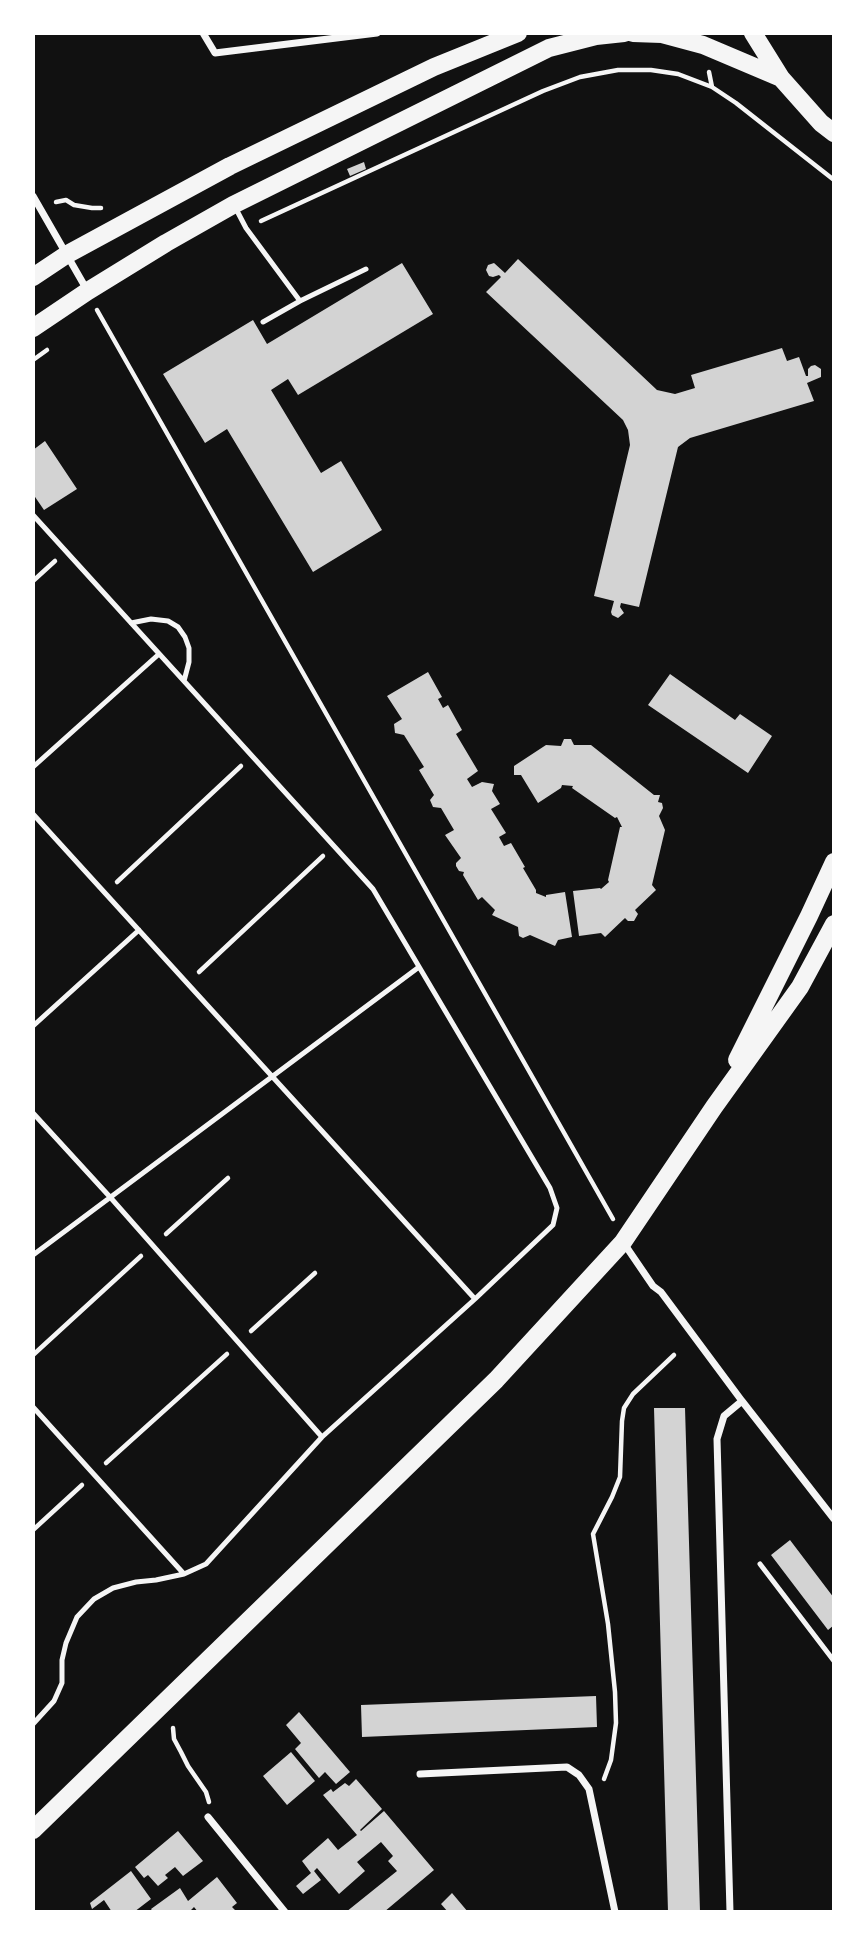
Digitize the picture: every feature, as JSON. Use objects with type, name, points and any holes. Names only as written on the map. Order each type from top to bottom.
[{"type":"main road","points":[[33,277],[66,255],[230,166],[435,67],[518,33]]},
{"type":"main road","points":[[33,328],[88,290],[233,205],[549,48],[596,36],[624,33]]},
{"type":"main road","points":[[633,33],[662,34],[703,45],[781,79]]},
{"type":"main road","points":[[753,33],[781,79],[821,123],[834,133]]},
{"type":"main road","points":[[714,1107],[834,862]]},
{"type":"main road","points":[[33,1830],[496,1380],[623,1242],[714,1107],[800,987],[834,924]]},
{"type":"street","points":[[203,33],[215,53],[377,33]]},
{"type":"street","points":[[33,196],[88,290]]},
{"type":"street","points":[[623,1242],[653,1286],[661,1292],[834,1519]]},
{"type":"street","points":[[730,1912],[717,1439],[724,1416],[742,1401]]},
{"type":"street","points":[[420,1774],[567,1767],[579,1775],[589,1789],[615,1912]]},
{"type":"street","points":[[208,1817],[285,1912]]},
{"type":"lane","points":[[233,205],[246,228],[300,301]]},
{"type":"lane","points":[[263,322],[366,269]]},
{"type":"lane","points":[[33,515],[373,888],[550,1188],[557,1208],[553,1225],[322,1437],[206,1564],[184,1574],[113,1588],[94,1599],[77,1617],[66,1643],[62,1660],[62,1683],[54,1702],[33,1724]]},
{"type":"lane","points":[[131,623],[151,619],[168,621],[178,627],[189,648],[184,681]]},
{"type":"lane","points":[[33,766],[159,654]]},
{"type":"lane","points":[[33,814],[475,1299]]},
{"type":"lane","points":[[33,1026],[139,930]]},
{"type":"lane","points":[[33,1255],[419,967]]},
{"type":"lane","points":[[33,1113],[322,1437]]},
{"type":"lane","points":[[33,1407],[184,1574]]},
{"type":"lane","points":[[760,1564],[834,1661]]},
{"type":"lane","points":[[33,1712],[40,1718]]},
{"type":"path","points":[[708,69],[712,87]]},
{"type":"path","points":[[246,228],[543,91],[580,76],[618,70],[651,70],[678,74],[712,87],[834,180]]},
{"type":"path","points":[[88,290],[146,397],[610,1213],[623,1242]]},
{"type":"path","points":[[33,360],[55,344]]},
{"type":"path","points":[[33,582],[66,551]]},
{"type":"path","points":[[105,892],[252,756]]},
{"type":"path","points":[[188,983],[334,846]]},
{"type":"path","points":[[33,1354],[228,1178]]},
{"type":"path","points":[[33,1530],[315,1273]]},
{"type":"path","points":[[589,1789],[604,1781],[611,1760],[616,1723],[608,1624],[593,1534],[620,1477],[624,1408],[633,1394],[674,1354]]},
{"type":"path","points":[[173,1728],[174,1739],[206,1792],[210,1803],[208,1817]]},
{"type":"building","points":[[364,162],[366,169],[350,176],[347,169]]},
{"type":"building","points":[[518,259],[657,390],[675,394],[695,388],[691,375],[782,348],[787,361],[799,357],[806,376],[811,366],[815,365],[821,369],[821,377],[807,383],[814,401],[690,438],[678,447],[639,607],[621,603],[620,607],[624,613],[618,618],[611,612],[614,601],[594,596],[630,445],[628,430],[623,420],[486,292],[501,277],[489,276],[486,270],[488,265],[494,263],[505,273]]},
{"type":"building","points":[[402,263],[433,314],[298,395],[288,379],[271,390],[321,473],[341,461],[382,530],[313,572],[227,429],[205,443],[163,374],[253,320],[267,344]]},
{"type":"building","points":[[45,441],[77,489],[44,510],[33,494],[33,450]]},
{"type":"building","points":[[428,672],[442,697],[438,699],[443,708],[448,705],[462,730],[456,734],[478,771],[467,779],[472,787],[482,782],[494,784],[492,791],[500,804],[491,809],[506,833],[499,837],[504,846],[511,843],[536,893],[546,897],[565,892],[572,937],[558,940],[555,946],[530,935],[523,938],[519,936],[518,927],[492,915],[495,910],[482,897],[478,900],[463,875],[464,872],[459,871],[456,866],[461,858],[445,835],[454,830],[441,808],[433,807],[430,800],[434,795],[419,770],[424,767],[404,735],[395,733],[394,724],[402,719],[387,696]]},
{"type":"building","points":[[670,674],[735,720],[740,714],[772,736],[748,773],[648,705]]},
{"type":"building","points":[[564,739],[571,739],[574,745],[591,745],[654,795],[660,795],[658,802],[662,803],[659,816],[665,830],[652,885],[656,890],[635,910],[638,914],[634,921],[625,918],[605,937],[601,933],[579,936],[573,891],[601,889],[609,882],[622,827],[617,817],[572,788],[573,786],[562,785],[538,803],[521,775],[514,775],[514,766],[546,745],[561,746]]},
{"type":"building","points":[[654,1408],[685,1408],[700,1912],[668,1912]]},
{"type":"building","points":[[790,1540],[834,1598],[834,1625],[828,1630],[771,1555]]},
{"type":"building","points":[[596,1696],[597,1727],[362,1737],[361,1705]]},
{"type":"building","points":[[299,1712],[350,1772],[336,1784],[325,1772],[319,1778],[295,1749],[301,1743],[286,1725]]},
{"type":"building","points":[[291,1752],[315,1781],[287,1805],[263,1776]]},
{"type":"building","points":[[356,1779],[382,1809],[360,1830],[384,1811],[434,1870],[384,1912],[346,1912],[397,1871],[388,1861],[393,1856],[381,1842],[357,1862],[365,1871],[339,1894],[317,1868],[314,1871],[321,1880],[303,1894],[296,1886],[311,1873],[302,1861],[328,1838],[338,1850],[357,1835],[323,1795],[331,1789],[333,1792],[345,1783],[349,1786]]},
{"type":"building","points":[[178,1831],[203,1861],[183,1876],[175,1867],[165,1875],[168,1878],[158,1886],[148,1875],[144,1878],[135,1867]]},
{"type":"building","points":[[131,1871],[151,1899],[134,1912],[112,1912],[104,1900],[92,1909],[90,1903]]},
{"type":"building","points":[[217,1877],[237,1903],[232,1907],[237,1912],[198,1912],[194,1907],[189,1912],[153,1912],[151,1909],[180,1888],[188,1901]]},
{"type":"building","points":[[452,1893],[468,1912],[448,1912],[441,1904]]}]
